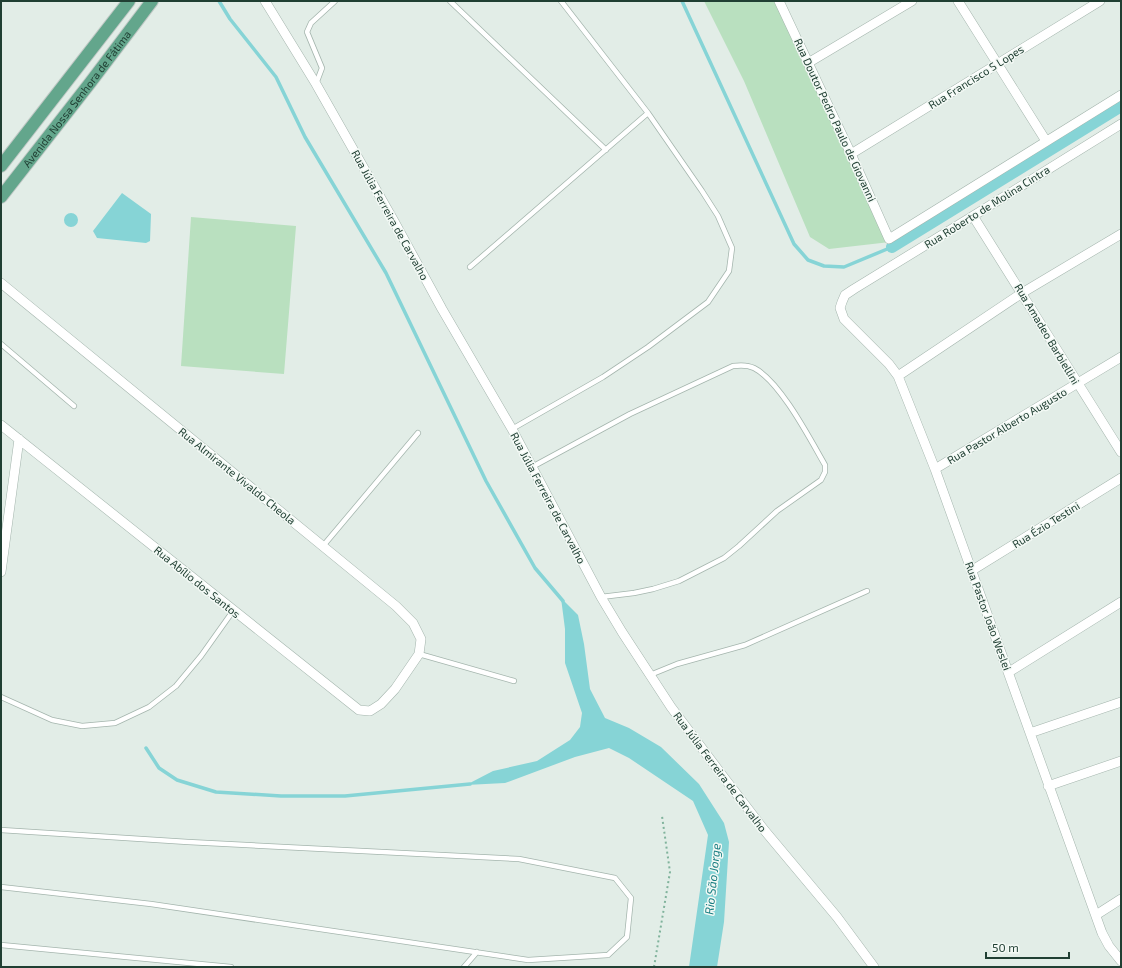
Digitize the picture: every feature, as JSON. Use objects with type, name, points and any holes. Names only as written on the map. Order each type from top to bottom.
[{"type":"main road","name":"Avenida Nossa Senhora de Fátima","points":[[1,166],[129,1]]},
{"type":"main road","name":"Avenida Nossa Senhora de Fátima","points":[[1,197],[152,1]]},
{"type":"street","name":"Rua Júlia Ferreira de Carvalho","points":[[264,1],[316,84],[442,309],[512,429],[601,597],[650,675],[671,707],[765,831],[837,917],[874,967]]},
{"type":"street","name":"Rua Doutor Pedro Paulo de Giovanni","points":[[779,1],[889,239],[1046,141]]},
{"type":"street","points":[[808,63],[912,1]]},
{"type":"street","points":[[958,1],[1046,141],[1121,95]]},
{"type":"street","name":"Rua Francisco S Lopes","points":[[851,154],[1100,1]]},
{"type":"street","name":"Rua Roberto de Molina Cintra","points":[[854,289],[1121,124]]},
{"type":"street","name":"Rua Amadeo Barbiellini","points":[[973,216],[1121,452]]},
{"type":"street","points":[[898,376],[1022,292],[1121,234]]},
{"type":"street","name":"Rua Almirante Vivaldo Cheola","points":[[1,283],[396,606],[413,623],[421,639],[419,654]]},
{"type":"street","name":"Rua Pastor João Weslei","points":[[854,289],[845,295],[842,302],[840,308],[844,319],[889,364],[898,376],[935,469],[1102,933],[1109,946],[1121,960]]},
{"type":"street","name":"Rua Pastor Alberto Augusto","points":[[935,469],[1121,357]]},
{"type":"street","name":"Rua Abílio dos Santos","points":[[1,425],[359,710],[370,711],[381,704],[395,689],[419,654]]},
{"type":"street","points":[[1,572],[19,439]]},
{"type":"street","name":"Rua Ézio Testini","points":[[971,571],[1121,478]]},
{"type":"street","points":[[1009,672],[1121,602]]},
{"type":"street","points":[[1030,733],[1121,702]]},
{"type":"street","points":[[1048,786],[1121,761]]},
{"type":"street","points":[[1096,915],[1121,899]]},
{"type":"lane","points":[[316,84],[322,68],[307,32],[311,23],[335,1]]},
{"type":"lane","points":[[450,1],[606,150]]},
{"type":"lane","points":[[512,429],[603,377],[648,347],[708,302],[729,271],[732,248],[718,216],[648,113],[561,1]]},
{"type":"lane","points":[[470,267],[648,113]]},
{"type":"lane","points":[[1,344],[74,406]]},
{"type":"lane","points":[[532,467],[630,414],[733,366],[745,365],[755,368],[768,378],[783,396],[825,465],[825,472],[821,480],[777,511],[724,558],[679,581],[640,592],[601,597]]},
{"type":"lane","points":[[323,546],[418,433]]},
{"type":"lane","points":[[650,675],[677,664],[745,645],[867,591]]},
{"type":"lane","points":[[1,698],[52,720],[82,726],[115,723],[149,707],[176,686],[201,656],[233,610]]},
{"type":"lane","points":[[419,654],[514,681]]},
{"type":"lane","points":[[1,830],[188,842],[519,859],[615,878],[631,898],[627,937],[608,955],[528,960],[151,904],[1,887]]},
{"type":"lane","points":[[1,945],[231,967]]},
{"type":"lane","points":[[464,967],[477,952]]},
{"type":"path","points":[[654,967],[670,872],[662,816]]},
{"type":"green space","points":[[704,1],[779,1],[890,242],[829,249],[810,237],[744,81]]},
{"type":"green space","points":[[191,217],[296,226],[284,374],[181,366]]},
{"type":"water","points":[[122,193],[151,214],[150,241],[146,243],[97,238],[93,231]]},
{"type":"water","points":[[68,213],[74,213],[78,217],[78,223],[74,227],[68,227],[64,223],[64,217]]},
{"type":"water","name":"Rio São Jorge","points":[[561,598],[578,615],[584,644],[590,689],[605,718],[629,728],[661,747],[699,784],[724,823],[729,842],[724,922],[717,967],[689,967],[708,835],[693,801],[629,758],[609,748],[575,757],[505,783],[466,785],[493,771],[537,761],[570,740],[580,727],[582,713],[565,663],[565,629]]},
{"type":"waterway","points":[[219,1],[230,19],[276,77],[305,137],[386,273],[486,481],[535,568],[563,601]]},
{"type":"waterway","points":[[682,1],[794,244],[808,260],[824,266],[844,267],[892,247]]},
{"type":"waterway","points":[[892,247],[1121,106]]},
{"type":"waterway","points":[[146,748],[159,768],[177,780],[216,792],[281,796],[345,796],[470,784]]}]
